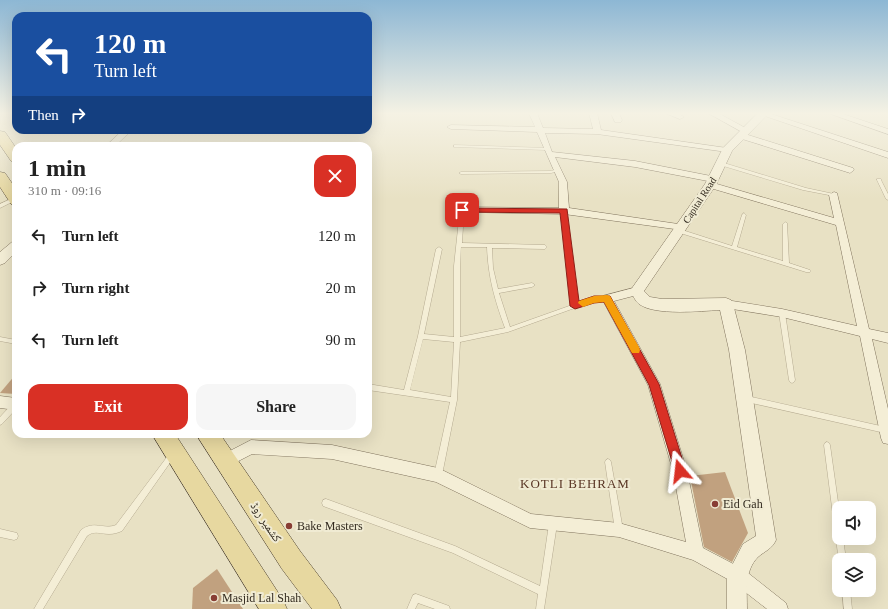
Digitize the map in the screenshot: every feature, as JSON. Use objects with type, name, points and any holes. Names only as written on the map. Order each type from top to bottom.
[{"type":"main road","points":[[4,141],[12,152]]},
{"type":"main road","points":[[0,176],[12,195]]},
{"type":"main road","name":"کشمیر روڈ","points":[[210,438],[291,560],[328,609]]},
{"type":"main road","points":[[169,443],[274,609]]},
{"type":"street","points":[[544,141],[563,182],[564,211]]},
{"type":"street","points":[[666,141],[728,150]]},
{"type":"street","name":"Capital Road","points":[[637,291],[712,182],[728,150],[737,141]]},
{"type":"street","points":[[769,141],[850,170]]},
{"type":"street","points":[[847,141],[888,155]]},
{"type":"street","points":[[548,151],[635,164],[712,182],[840,223]]},
{"type":"street","points":[[834,195],[887,434]]},
{"type":"street","points":[[462,210],[564,211],[681,229]]},
{"type":"street","points":[[0,260],[12,249]]},
{"type":"street","points":[[696,553],[680,471],[654,384],[607,299],[637,291],[642,299],[649,304],[695,306],[726,304],[782,314],[888,338]]},
{"type":"street","points":[[726,304],[737,350],[766,540],[750,551],[737,575],[737,609]]},
{"type":"street","points":[[0,402],[12,404]]},
{"type":"street","points":[[225,461],[251,447],[317,451],[332,452],[438,475],[530,521],[619,530],[696,553],[737,575],[780,609]]},
{"type":"lane","points":[[455,146],[548,151]]},
{"type":"lane","points":[[722,164],[805,189],[834,195]]},
{"type":"lane","points":[[461,173],[551,172],[557,170]]},
{"type":"lane","points":[[879,180],[888,199]]},
{"type":"lane","points":[[438,475],[454,400],[457,340],[456,266],[462,210],[461,196]]},
{"type":"lane","points":[[0,206],[12,201]]},
{"type":"lane","points":[[564,211],[575,306]]},
{"type":"lane","points":[[734,248],[744,215]]},
{"type":"lane","points":[[785,224],[786,264]]},
{"type":"lane","points":[[681,229],[734,248],[808,271]]},
{"type":"lane","points":[[458,245],[545,247]]},
{"type":"lane","points":[[489,246],[489,264],[495,292],[508,330]]},
{"type":"lane","points":[[406,393],[421,336],[439,249]]},
{"type":"lane","points":[[495,292],[532,285]]},
{"type":"lane","points":[[421,336],[457,340],[508,330],[594,299],[607,299]]},
{"type":"lane","points":[[782,314],[792,380]]},
{"type":"lane","points":[[0,339],[12,341]]},
{"type":"lane","points":[[372,388],[454,400]]},
{"type":"lane","points":[[744,398],[887,434]]},
{"type":"lane","points":[[0,422],[12,408]]},
{"type":"lane","points":[[38,609],[84,533],[88,529],[93,528],[110,531],[119,528],[169,443]]},
{"type":"lane","points":[[827,445],[841,553]]},
{"type":"lane","points":[[608,462],[619,530]]},
{"type":"lane","points":[[326,503],[455,550],[542,592]]},
{"type":"lane","points":[[540,609],[553,523]]},
{"type":"lane","points":[[0,533],[14,536]]},
{"type":"lane","points":[[847,597],[848,609]]},
{"type":"lane","points":[[411,609],[416,598],[446,609]]},
{"type":"building","points":[[12,379],[12,394],[0,393]]},
{"type":"building","name":"Eid Gah","points":[[725,472],[748,533],[732,562],[704,547],[690,476]]},
{"type":"building","name":"Masjid Lal Shah","points":[[217,569],[243,609],[192,609],[193,588]]},
{"type":"slow traffic","points":[[583,303],[594,299],[607,299],[635,350]]},
{"type":"place","name":"Eid Gah","points":[[715,504]]},
{"type":"place","name":"Bake Masters","points":[[289,526]]},
{"type":"place","name":"Masjid Lal Shah","points":[[214,598]]},
{"type":"district","name":"KOTLI BEHRAM","points":[[575,483]]},
{"type":"route","points":[[462,210],[564,211],[575,306],[594,299],[607,299],[654,384],[680,471]]}]
